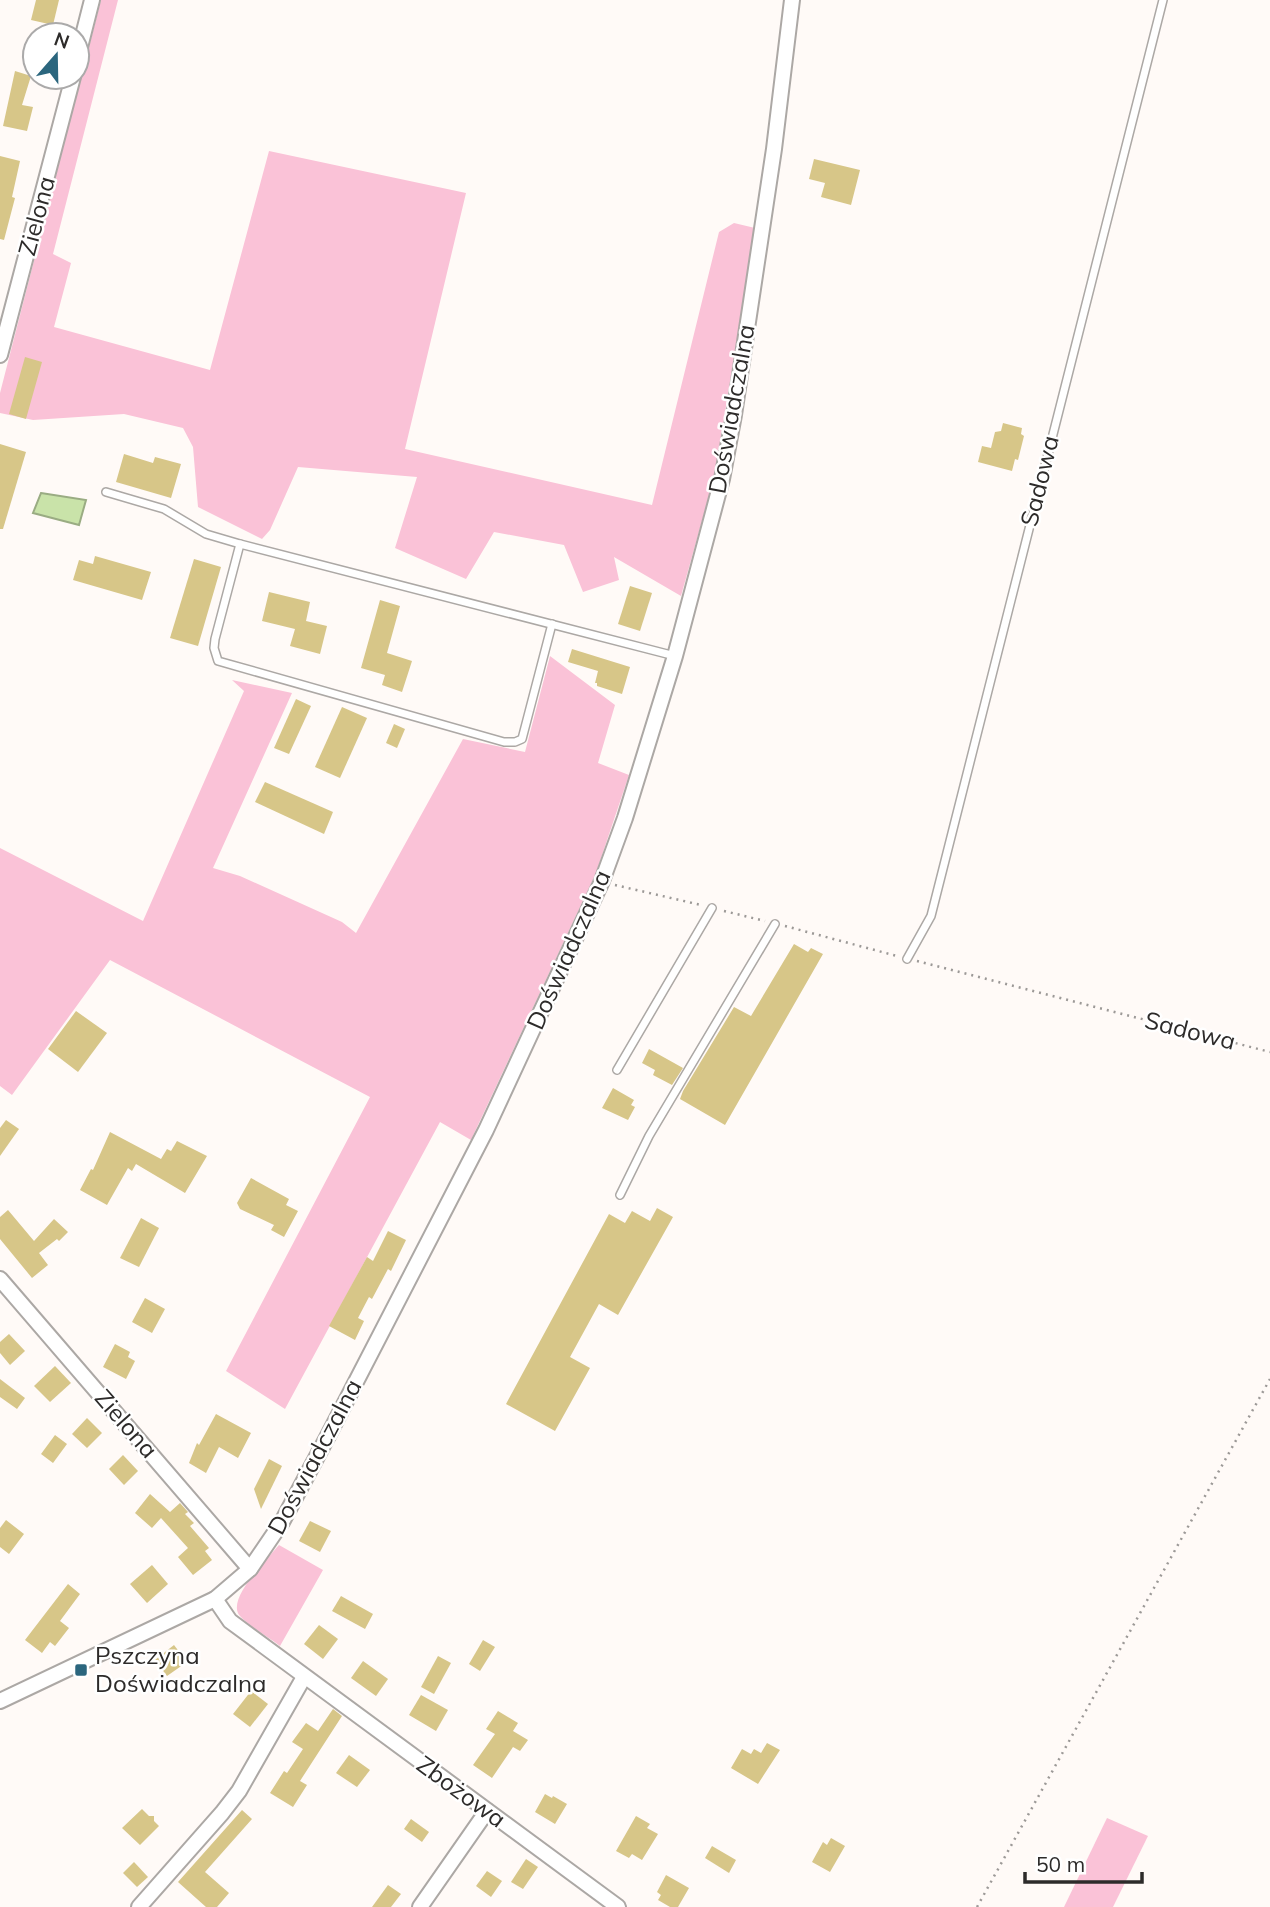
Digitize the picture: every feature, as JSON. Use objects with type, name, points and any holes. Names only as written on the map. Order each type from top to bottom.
[{"type":"street","points":[[87,21],[92,0]]},
{"type":"street","name":"Doświadczalna","points":[[0,1700],[215,1600],[250,1569],[288,1511],[486,1130],[601,881],[625,818],[675,656],[722,479],[734,415],[775,138],[792,0]]},
{"type":"street","name":"Zielona","points":[[0,355],[68,91]]},
{"type":"street","name":"Zielona","points":[[0,1279],[250,1569]]},
{"type":"street","name":"Zbożowa","points":[[215,1600],[230,1621],[303,1677],[616,1906]]},
{"type":"street","points":[[139,1907],[239,1791],[303,1677]]},
{"type":"street","points":[[420,1907],[487,1811]]},
{"type":"lane","name":"Sadowa","points":[[907,958],[931,916],[1163,0]]},
{"type":"lane","points":[[106,492],[164,509],[206,534],[240,544],[675,656]]},
{"type":"lane","points":[[240,544],[215,639],[214,648],[218,661],[505,742],[522,738],[552,624]]},
{"type":"lane","points":[[617,1070],[712,908]]},
{"type":"lane","points":[[620,1195],[649,1136],[775,924]]},
{"type":"path","name":"Sadowa","points":[[601,881],[1270,1052]]},
{"type":"path","points":[[977,1907],[1270,1380]]},
{"type":"shaded area","points":[[101,0],[118,0],[53,254],[71,263],[54,327],[210,370],[269,151],[466,193],[405,449],[652,505],[719,232],[734,223],[755,228],[715,474],[681,596],[614,557],[619,580],[583,592],[564,545],[494,532],[466,579],[395,548],[417,477],[298,467],[270,530],[262,539],[198,507],[193,447],[183,428],[124,414],[33,420],[0,413],[0,393],[78,91],[91,91],[91,39]]},
{"type":"shaded area","points":[[41,493],[86,500],[79,525],[33,513]]},
{"type":"shaded area","points":[[550,656],[615,705],[598,763],[629,775],[596,873],[471,1140],[440,1122],[285,1409],[226,1371],[370,1097],[110,960],[12,1095],[0,1086],[0,848],[143,921],[244,691],[232,680],[292,693],[213,868],[240,876],[342,922],[356,933],[463,739],[525,752]]},
{"type":"shaded area","points":[[279,1545],[323,1570],[280,1646],[244,1620],[237,1609],[238,1600],[250,1579]]},
{"type":"shaded area","points":[[1107,1818],[1148,1836],[1113,1907],[1064,1907]]},
{"type":"building","points":[[36,0],[59,0],[54,21],[31,20]]},
{"type":"building","points":[[15,71],[21,73],[21,91],[26,91],[22,105],[33,107],[27,131],[3,126]]},
{"type":"building","points":[[0,156],[20,161],[12,197],[15,198],[4,240],[0,239]]},
{"type":"building","points":[[814,159],[860,170],[851,205],[821,197],[825,183],[809,179]]},
{"type":"building","points":[[25,357],[42,362],[26,419],[9,414]]},
{"type":"building","points":[[1003,423],[1022,428],[1021,434],[1024,436],[1018,460],[1015,459],[1012,471],[978,462],[982,446],[991,448],[995,432],[1001,431]]},
{"type":"building","points":[[0,444],[26,452],[3,529],[0,529]]},
{"type":"building","points":[[124,454],[153,463],[155,457],[181,464],[171,498],[116,482]]},
{"type":"building","points":[[95,556],[151,572],[142,600],[73,580],[79,560],[93,564]]},
{"type":"building","points":[[194,559],[221,567],[198,646],[170,638]]},
{"type":"building","points":[[630,586],[652,593],[640,631],[618,624]]},
{"type":"building","points":[[269,592],[310,602],[306,621],[327,626],[320,654],[290,646],[295,629],[262,621]]},
{"type":"building","points":[[380,600],[400,606],[387,653],[412,661],[402,692],[382,685],[385,675],[361,668]]},
{"type":"building","points":[[572,649],[630,667],[622,694],[597,686],[595,683],[598,671],[568,662]]},
{"type":"building","points":[[296,699],[311,706],[289,754],[274,748]]},
{"type":"building","points":[[342,707],[367,718],[340,778],[315,767]]},
{"type":"building","points":[[394,724],[405,729],[397,748],[386,743]]},
{"type":"building","points":[[265,782],[333,812],[324,834],[255,802]]},
{"type":"building","points":[[794,944],[808,952],[811,948],[823,954],[725,1125],[680,1099],[683,1091],[734,1007],[751,1016]]},
{"type":"building","points":[[76,1011],[107,1033],[78,1072],[48,1049]]},
{"type":"building","points":[[649,1049],[683,1068],[672,1085],[653,1075],[655,1070],[642,1063]]},
{"type":"building","points":[[613,1088],[634,1100],[631,1105],[635,1107],[628,1120],[602,1108]]},
{"type":"building","points":[[6,1120],[19,1129],[0,1156],[0,1128]]},
{"type":"building","points":[[110,1132],[161,1159],[167,1149],[171,1151],[177,1141],[207,1156],[185,1193],[136,1164],[132,1171],[128,1168],[107,1205],[80,1190],[91,1169],[93,1170]]},
{"type":"building","points":[[251,1178],[289,1199],[286,1205],[298,1211],[284,1237],[271,1230],[274,1225],[240,1209],[237,1203]]},
{"type":"building","points":[[657,1208],[673,1217],[618,1315],[599,1304],[570,1357],[590,1368],[555,1431],[506,1404],[609,1214],[625,1223],[632,1211],[650,1221]]},
{"type":"building","points":[[8,1210],[34,1241],[54,1219],[68,1232],[39,1253],[48,1265],[32,1278],[0,1239],[0,1217]]},
{"type":"building","points":[[141,1218],[159,1228],[139,1267],[120,1258]]},
{"type":"building","points":[[388,1231],[406,1240],[391,1271],[388,1269],[358,1318],[364,1321],[355,1340],[329,1326],[367,1257],[373,1261]]},
{"type":"building","points":[[145,1298],[165,1309],[152,1333],[132,1322]]},
{"type":"building","points":[[9,1334],[25,1351],[10,1365],[0,1353],[0,1342]]},
{"type":"building","points":[[115,1344],[130,1352],[128,1357],[135,1361],[126,1379],[103,1367]]},
{"type":"building","points":[[55,1366],[71,1383],[50,1402],[34,1386]]},
{"type":"building","points":[[0,1379],[25,1398],[17,1409],[0,1397]]},
{"type":"building","points":[[216,1414],[251,1433],[238,1458],[219,1447],[206,1473],[189,1463],[197,1443],[199,1445]]},
{"type":"building","points":[[87,1418],[102,1433],[87,1448],[72,1434]]},
{"type":"building","points":[[55,1435],[67,1444],[53,1463],[41,1454]]},
{"type":"building","points":[[123,1455],[138,1471],[124,1485],[109,1469]]},
{"type":"building","points":[[269,1459],[282,1466],[261,1509],[254,1489]]},
{"type":"building","points":[[150,1494],[170,1512],[180,1503],[188,1512],[185,1514],[194,1523],[190,1526],[209,1548],[205,1551],[212,1560],[193,1575],[178,1557],[188,1548],[161,1518],[152,1528],[135,1513]]},
{"type":"building","points":[[6,1520],[24,1534],[9,1554],[0,1547],[0,1528]]},
{"type":"building","points":[[310,1521],[331,1531],[320,1552],[299,1541]]},
{"type":"building","points":[[152,1565],[168,1584],[147,1603],[130,1584]]},
{"type":"building","points":[[68,1584],[80,1594],[60,1621],[69,1628],[55,1646],[50,1642],[42,1653],[25,1640]]},
{"type":"building","points":[[341,1596],[373,1614],[365,1629],[332,1611]]},
{"type":"building","points":[[319,1625],[338,1639],[323,1659],[304,1644]]},
{"type":"building","points":[[483,1640],[495,1647],[480,1671],[469,1664]]},
{"type":"building","points":[[174,1645],[187,1662],[167,1676],[155,1660]]},
{"type":"building","points":[[438,1656],[451,1663],[434,1694],[421,1687]]},
{"type":"building","points":[[363,1661],[388,1679],[376,1696],[351,1678]]},
{"type":"building","points":[[251,1691],[268,1704],[250,1727],[233,1714]]},
{"type":"building","points":[[421,1695],[448,1710],[436,1731],[409,1715]]},
{"type":"building","points":[[333,1709],[342,1716],[300,1781],[307,1785],[293,1807],[270,1793],[303,1749],[292,1742],[306,1723],[318,1731]]},
{"type":"building","points":[[498,1711],[518,1723],[513,1731],[528,1740],[520,1751],[513,1747],[492,1778],[473,1765],[495,1734],[486,1729]]},
{"type":"building","points":[[767,1743],[780,1750],[758,1784],[731,1768],[742,1749],[751,1754],[754,1749],[761,1753]]},
{"type":"building","points":[[349,1755],[370,1770],[357,1787],[336,1773]]},
{"type":"building","points":[[545,1794],[567,1804],[555,1824],[535,1812]]},
{"type":"building","points":[[142,1809],[149,1816],[154,1816],[154,1821],[159,1826],[140,1845],[122,1828]]},
{"type":"building","points":[[242,1810],[252,1819],[205,1872],[229,1893],[217,1907],[206,1907],[178,1882]]},
{"type":"building","points":[[636,1816],[650,1824],[647,1828],[658,1834],[642,1860],[632,1854],[629,1858],[616,1851]]},
{"type":"building","points":[[411,1819],[429,1832],[422,1842],[404,1829]]},
{"type":"building","points":[[831,1838],[845,1846],[830,1872],[812,1862],[823,1842],[827,1845]]},
{"type":"building","points":[[712,1846],[736,1860],[729,1873],[705,1858]]},
{"type":"building","points":[[526,1859],[538,1867],[523,1889],[511,1882]]},
{"type":"building","points":[[134,1862],[148,1877],[137,1887],[123,1873]]},
{"type":"building","points":[[487,1871],[502,1881],[491,1897],[476,1886]]},
{"type":"building","points":[[666,1875],[689,1888],[678,1907],[670,1907],[658,1900],[661,1895],[657,1892]]},
{"type":"building","points":[[388,1885],[401,1894],[391,1907],[372,1907]]},
{"type":"place","name":"Pszczyna Doświadczalna","points":[[81,1670]]}]
